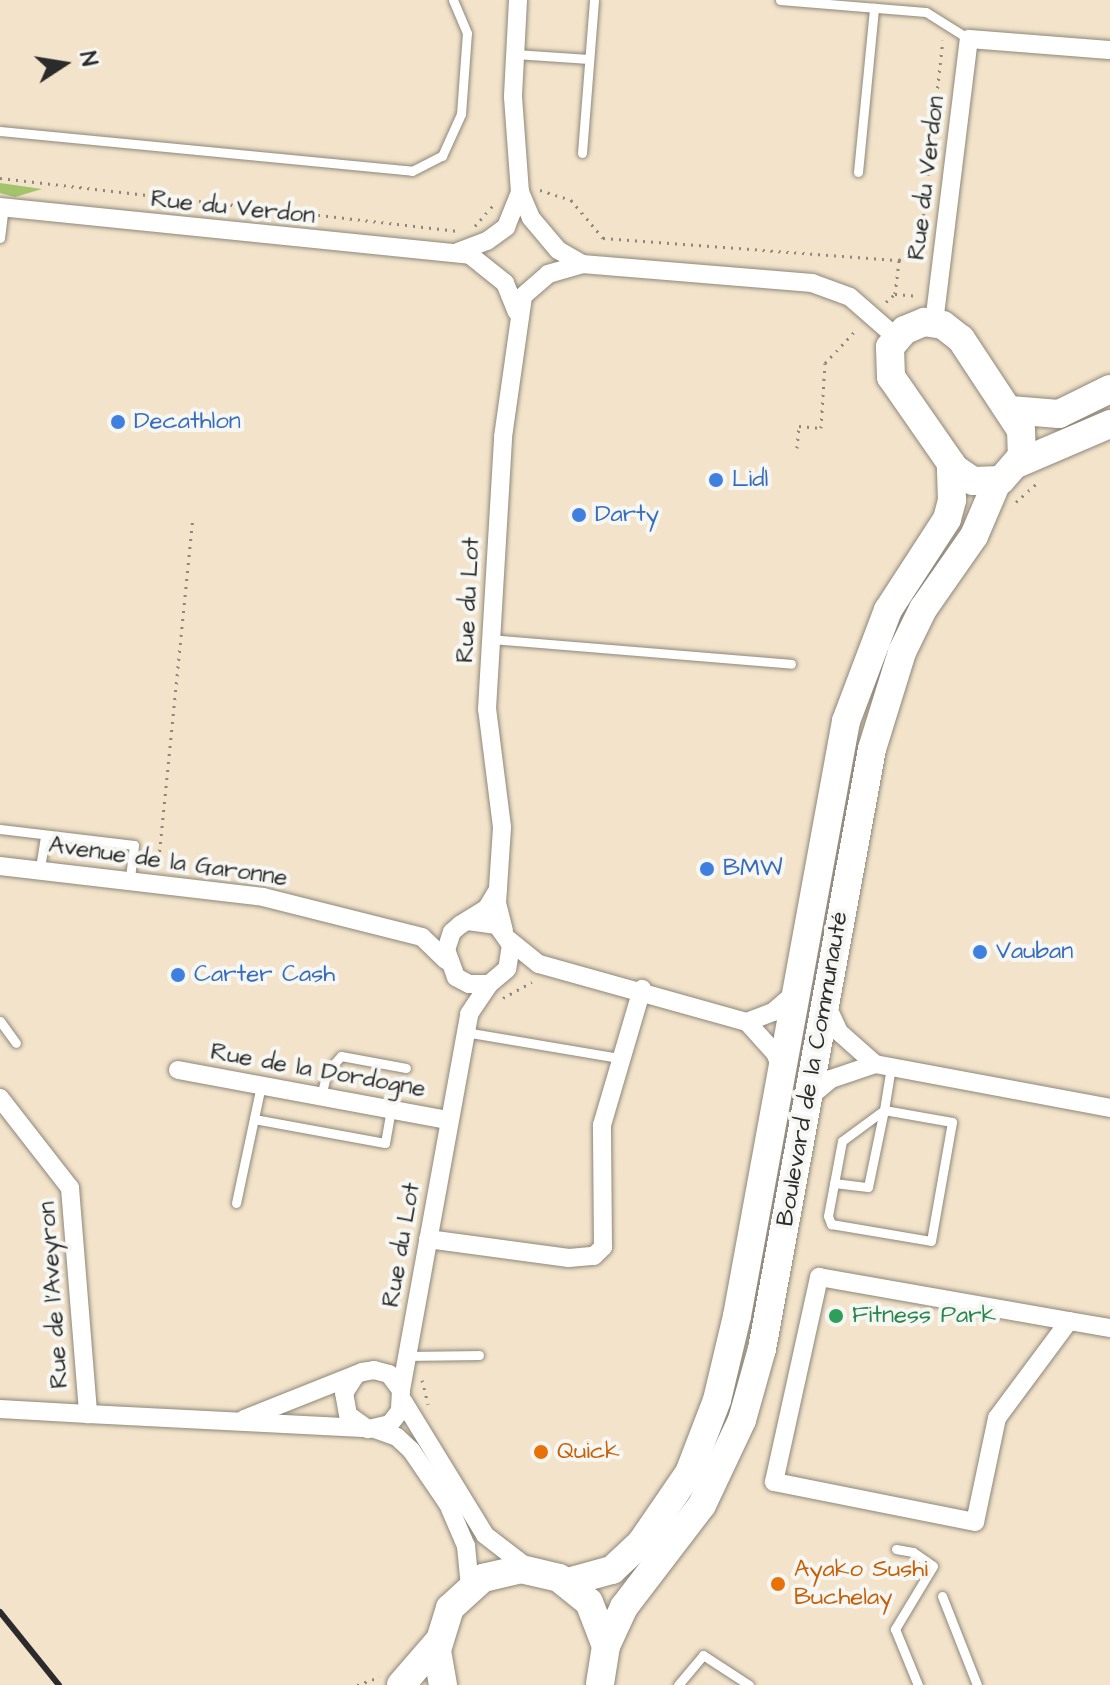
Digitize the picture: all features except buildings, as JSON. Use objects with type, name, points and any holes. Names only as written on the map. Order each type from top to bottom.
[{"type":"main road","points":[[1019,463],[1023,437],[1010,410],[961,339],[935,310],[897,338],[888,356],[891,377],[951,463],[966,478],[997,482],[1019,463],[1110,424]]},
{"type":"main road","points":[[1010,410],[1059,414],[1110,389]]},
{"type":"main road","name":"Boulevard de la Communauté","points":[[568,1582],[612,1570],[630,1555],[675,1497],[703,1440],[728,1365],[855,690],[888,610],[947,519],[952,500],[951,463]]},
{"type":"main road","name":"Boulevard de la Communauté","points":[[606,1646],[624,1607],[687,1529],[730,1453],[762,1349],[872,749],[902,652],[923,609],[974,536],[997,482]]},
{"type":"main road","points":[[401,1685],[438,1642],[450,1608],[470,1587],[498,1572],[529,1569],[568,1582],[592,1607],[606,1646],[600,1685]]},
{"type":"main road","points":[[438,1642],[443,1685]]},
{"type":"street","points":[[518,0],[515,54],[520,190],[554,256],[517,312],[489,254],[520,190]]},
{"type":"street","points":[[969,39],[1110,50]]},
{"type":"street","name":"Rue du Verdon","points":[[935,310],[969,39]]},
{"type":"street","name":"Rue du Verdon","points":[[1,207],[458,252]]},
{"type":"street","points":[[458,252],[500,231],[525,223],[582,264]]},
{"type":"street","points":[[458,252],[478,258],[499,278],[540,280],[582,264],[812,283],[850,297],[897,338]]},
{"type":"street","name":"Rue du Lot","points":[[506,936],[498,890],[502,827],[487,709],[517,312]]},
{"type":"street","name":"Avenue de la Garonne","points":[[0,866],[40,868],[263,897],[422,937]]},
{"type":"street","points":[[446,960],[448,940],[462,925],[487,908],[498,890]]},
{"type":"street","points":[[467,1023],[460,980],[446,960],[422,937],[488,920],[539,964],[642,989],[747,1022],[775,1053],[783,1073]]},
{"type":"street","points":[[505,973],[511,959],[506,936]]},
{"type":"street","points":[[467,1023],[489,984],[505,973],[539,964]]},
{"type":"street","points":[[460,980],[489,984]]},
{"type":"street","points":[[428,1239],[569,1258],[594,1256],[603,1247],[605,1231],[599,1174],[602,1125],[619,1058],[642,989]]},
{"type":"street","points":[[747,1022],[773,1012],[798,989]]},
{"type":"street","points":[[825,1002],[839,1032],[883,1066]]},
{"type":"street","name":"Rue du Lot","points":[[402,1396],[467,1023]]},
{"type":"street","points":[[807,1099],[831,1079],[883,1066],[1110,1108]]},
{"type":"street","name":"Rue de la Dordogne","points":[[178,1070],[449,1120]]},
{"type":"street","name":"Rue de l'Aveyron","points":[[0,1098],[70,1188],[88,1414],[369,1428]]},
{"type":"street","points":[[1069,1321],[997,1418],[975,1522],[774,1482],[819,1277],[1110,1328]]},
{"type":"street","points":[[409,1348],[374,1370],[355,1376],[343,1403],[348,1415],[369,1428],[397,1437],[411,1450],[453,1513],[466,1546],[470,1587]]},
{"type":"street","points":[[374,1370],[389,1374],[485,1535],[529,1569]]},
{"type":"street","name":"Rue de l'Aveyron","points":[[234,1423],[355,1376]]},
{"type":"street","points":[[369,1428],[395,1420],[402,1396]]},
{"type":"street","points":[[0,1409],[88,1414]]},
{"type":"lane","points":[[0,131],[412,171],[442,156],[461,114],[467,33],[453,0]]},
{"type":"lane","points":[[582,153],[594,0]]},
{"type":"lane","points":[[780,0],[926,12],[969,39]]},
{"type":"lane","points":[[858,172],[874,8]]},
{"type":"lane","points":[[515,54],[589,59]]},
{"type":"lane","points":[[0,238],[1,207]]},
{"type":"lane","points":[[490,639],[791,664]]},
{"type":"lane","points":[[0,829],[134,845],[130,879]]},
{"type":"lane","points":[[40,868],[45,835]]},
{"type":"lane","points":[[0,1021],[16,1043]]},
{"type":"lane","points":[[467,1023],[619,1058]]},
{"type":"lane","points":[[321,1096],[327,1072],[341,1056],[406,1068]]},
{"type":"lane","points":[[834,1183],[868,1187],[884,1110],[883,1066]]},
{"type":"lane","points":[[236,1203],[261,1085]]},
{"type":"lane","points":[[254,1119],[385,1143],[391,1109]]},
{"type":"lane","points":[[884,1110],[952,1122],[931,1241],[831,1224],[834,1183],[846,1135],[884,1110]]},
{"type":"lane","points":[[409,1348],[479,1355]]},
{"type":"lane","points":[[896,1549],[913,1552],[933,1566],[895,1629],[918,1685]]},
{"type":"lane","points":[[942,1596],[977,1685]]},
{"type":"lane","points":[[678,1685],[703,1655],[749,1685]]},
{"type":"path","points":[[0,178],[469,232],[504,193],[554,191],[571,200],[603,238],[899,260],[920,247],[945,23]]},
{"type":"path","points":[[797,448],[799,426],[821,428],[825,363],[895,294],[899,260]]},
{"type":"path","points":[[895,294],[935,310]]},
{"type":"path","points":[[156,882],[193,517]]},
{"type":"green space","points":[[0,183],[42,189],[15,197],[0,193]]},
{"type":"railway","points":[[0,1612],[59,1685]]},
{"type":"place","name":"Decathlon","points":[[118,422]]},
{"type":"place","name":"Lidl","points":[[716,480]]},
{"type":"place","name":"Darty","points":[[579,515]]},
{"type":"place","name":"BMW","points":[[707,869]]},
{"type":"place","name":"Vauban","points":[[980,952]]},
{"type":"place","name":"Carter Cash","points":[[178,975]]},
{"type":"place","name":"Fitness Park","points":[[836,1316]]},
{"type":"place","name":"Quick","points":[[541,1452]]},
{"type":"place","name":"Ayako Sushi Buchelay","points":[[778,1584]]}]
